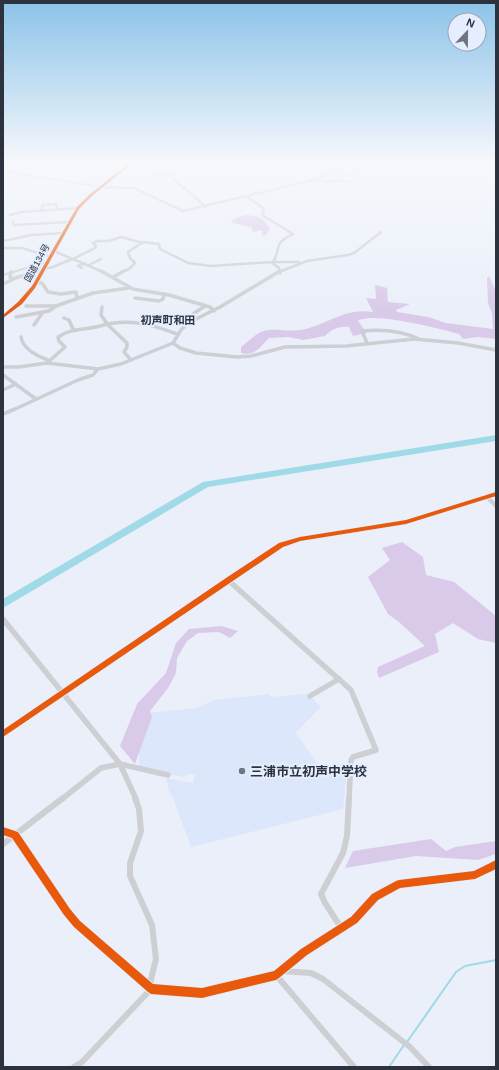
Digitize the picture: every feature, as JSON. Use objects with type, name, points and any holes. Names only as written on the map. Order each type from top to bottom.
[{"type":"highway","name":"国道134号","points":[[3,317],[25,298],[37,282],[75,213]]},
{"type":"street","points":[[10,215],[27,213]]},
{"type":"street","points":[[263,213],[262,215],[273,221],[279,227],[293,234],[281,240],[276,248],[274,262],[279,268],[280,273]]},
{"type":"street","points":[[13,221],[14,225],[69,222]]},
{"type":"street","points":[[3,284],[19,276],[50,268],[75,258],[95,248],[96,246],[94,243],[97,241],[107,241],[121,237],[143,243],[159,244],[160,249],[188,263],[210,266],[300,262],[347,255],[354,252],[368,240],[381,232]]},
{"type":"street","points":[[3,241],[31,235],[64,233]]},
{"type":"street","points":[[113,277],[129,269],[135,263],[130,258],[128,252],[143,243]]},
{"type":"street","points":[[3,248],[22,248],[49,259]]},
{"type":"street","points":[[54,251],[75,258],[113,277],[130,288],[164,294],[205,306],[214,311]]},
{"type":"street","points":[[3,275],[49,259]]},
{"type":"street","points":[[82,268],[78,266],[101,259]]},
{"type":"street","points":[[21,337],[22,342],[29,347],[34,354],[48,361],[98,370],[116,366],[173,343],[177,334],[189,322],[222,307],[233,299],[300,262]]},
{"type":"street","points":[[11,272],[12,280]]},
{"type":"street","points":[[37,282],[42,283],[48,292],[61,294],[76,292],[77,298]]},
{"type":"street","points":[[26,306],[56,306],[77,298],[100,292],[130,288]]},
{"type":"street","points":[[134,298],[159,301],[163,299],[164,294]]},
{"type":"street","points":[[16,317],[52,310],[56,306]]},
{"type":"street","points":[[193,314],[205,306]]},
{"type":"street","points":[[102,307],[101,315],[108,325],[127,343],[127,347],[124,352],[131,360]]},
{"type":"street","points":[[210,308],[222,307]]},
{"type":"street","points":[[34,325],[43,312]]},
{"type":"street","points":[[64,318],[69,320],[73,329]]},
{"type":"street","points":[[3,367],[19,367],[48,361],[65,347],[59,341],[58,337],[67,330],[85,329],[115,323],[138,323],[155,326],[177,334]]},
{"type":"street","points":[[368,343],[362,331],[387,329],[398,331],[420,340]]},
{"type":"street","points":[[173,343],[180,348],[196,353],[237,357],[251,356],[285,347],[346,346],[368,343],[420,340],[458,343],[496,350]]},
{"type":"street","points":[[3,414],[78,380],[94,375],[98,370]]},
{"type":"street","points":[[3,375],[36,399]]},
{"type":"street","points":[[3,390],[16,384]]},
{"type":"street","points":[[3,734],[274,549],[290,542],[406,522],[496,494]]},
{"type":"street","points":[[487,497],[496,506]]},
{"type":"street","points":[[228,580],[351,690],[376,750],[353,757],[351,760],[347,836],[343,853],[321,894],[324,903],[342,929]]},
{"type":"street","points":[[3,619],[120,764],[134,790],[142,825],[139,839],[130,863],[130,876],[152,925],[156,959],[151,979],[151,989],[82,1062],[74,1067]]},
{"type":"street","points":[[310,696],[339,679]]},
{"type":"street","points":[[3,844],[95,772],[120,764],[168,775]]},
{"type":"street","points":[[3,831],[15,835],[67,912],[77,924],[151,989],[202,993],[279,973],[311,973],[323,979],[399,1038],[421,1057],[429,1067]]},
{"type":"street","points":[[279,973],[304,952],[354,920],[375,897],[399,884],[475,875],[496,864]]},
{"type":"street","points":[[279,973],[354,1067]]},
{"type":"shaded area","points":[[246,215],[261,218],[270,230],[266,235],[262,236],[262,230],[253,232],[251,227],[233,223],[231,221]]},
{"type":"shaded area","points":[[489,276],[496,291],[496,339],[478,337],[463,339],[459,334],[423,325],[392,319],[366,318],[358,321],[367,333],[353,336],[349,327],[346,327],[333,330],[325,336],[303,340],[288,337],[269,338],[253,352],[246,354],[241,353],[241,347],[264,331],[299,330],[352,312],[373,312],[366,298],[376,299],[375,285],[387,288],[388,302],[410,304],[396,310],[397,312],[428,317],[446,323],[493,329],[492,313],[488,303],[487,278]]},
{"type":"shaded area","points":[[402,542],[423,557],[426,575],[454,582],[496,616],[496,643],[478,639],[453,623],[435,634],[439,652],[379,678],[377,672],[378,667],[425,646],[388,614],[368,577],[390,560],[382,548]]},
{"type":"shaded area","points":[[221,626],[238,631],[230,638],[219,632],[198,633],[187,641],[177,658],[176,673],[168,688],[150,711],[152,717],[135,764],[120,746],[137,704],[166,673],[176,643],[189,629]]},
{"type":"shaded area","name":"三浦市立初声中学校","points":[[269,694],[270,697],[308,694],[321,707],[296,733],[319,766],[340,775],[346,780],[343,809],[191,847],[172,795],[170,795],[166,778],[193,783],[195,775],[189,774],[183,777],[141,767],[139,765],[139,747],[149,713],[197,708],[214,700]]},
{"type":"shaded area","points":[[431,839],[446,851],[455,847],[496,841],[496,854],[478,860],[416,856],[345,868],[353,851]]},
{"type":"waterway","points":[[3,604],[206,484],[496,438]]},
{"type":"waterway","points":[[407,1042],[456,972],[465,966],[496,960]]},
{"type":"waterway","points":[[389,1067],[404,1045]]},
{"type":"cycle path","points":[[3,317],[20,303],[34,287],[75,213]]},
{"type":"cycle path","points":[[3,734],[281,545],[300,539],[406,522],[496,494]]},
{"type":"cycle path","points":[[3,831],[15,835],[67,912],[77,924],[151,989],[202,993],[276,975],[304,952],[354,920],[375,897],[399,884],[475,875],[496,864]]},
{"type":"place","name":"三浦市立初声中学校","points":[[242,771]]},
{"type":"district","name":"初声町和田","points":[[168,320]]}]
